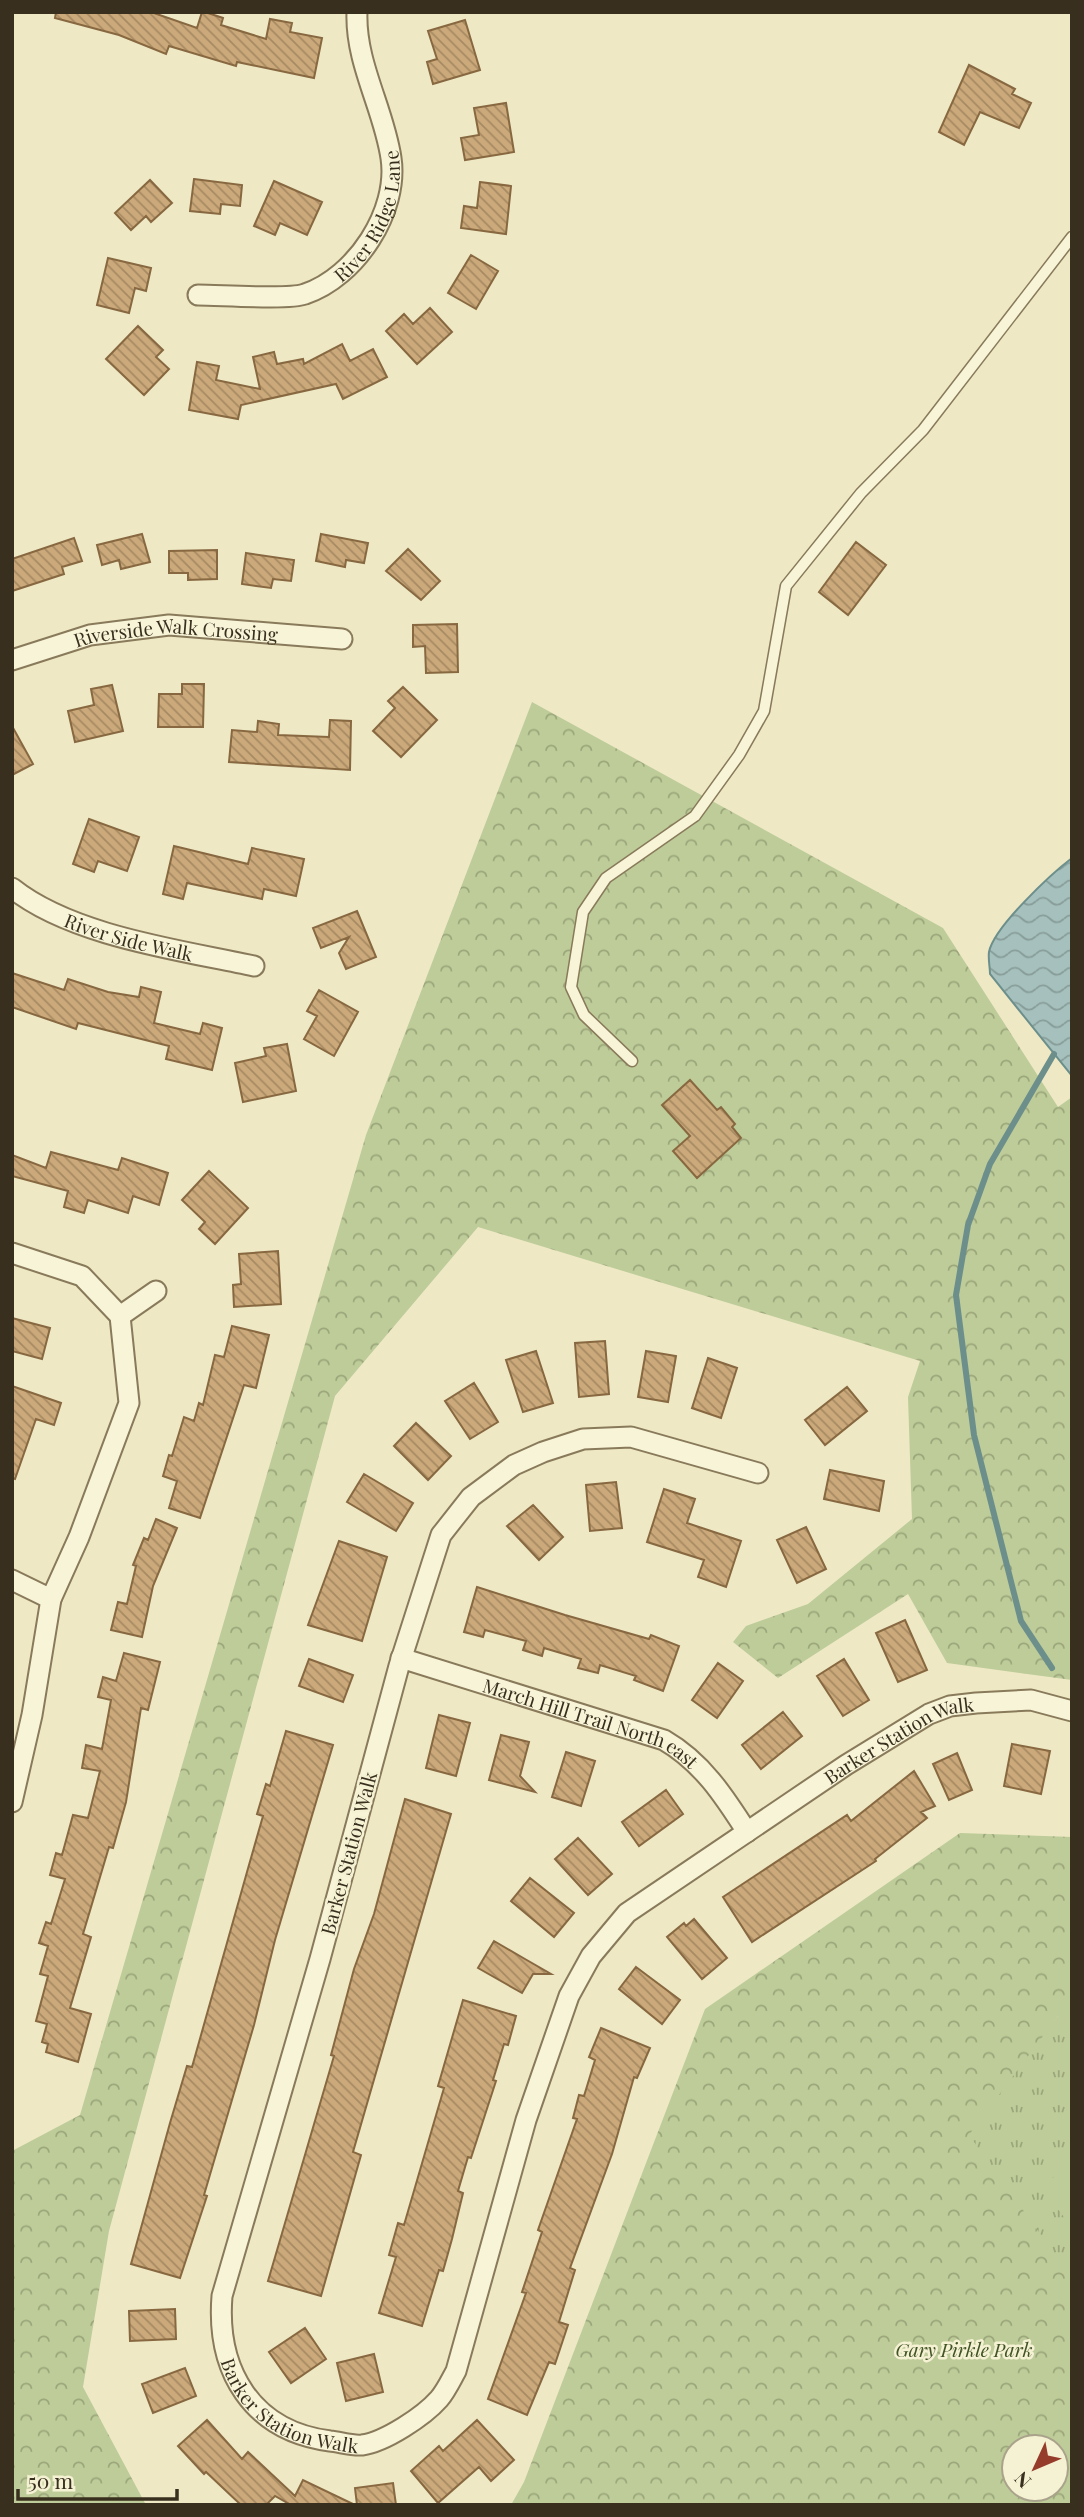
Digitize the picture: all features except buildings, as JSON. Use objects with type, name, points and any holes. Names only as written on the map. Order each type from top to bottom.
[{"type":"street","name":"River Ridge Lane","points":[[198,295],[304,295],[340,273],[370,241],[389,198],[391,159],[367,78],[357,12]]},
{"type":"street","name":"Riverside Walk Crossing","points":[[12,660],[90,635],[169,625],[342,639]]},
{"type":"street","name":"River Side Walk","points":[[12,888],[78,925],[254,966]]},
{"type":"street","points":[[12,1253],[82,1276],[120,1316],[130,1403],[79,1537],[51,1599],[32,1715],[12,1802]]},
{"type":"street","points":[[120,1316],[156,1292]]},
{"type":"street","name":"Barker Station Walk","points":[[758,1473],[631,1437],[583,1439],[514,1465],[471,1497],[441,1535],[401,1657],[320,1959],[222,2296],[220,2323],[227,2362],[251,2400],[269,2419],[304,2437],[362,2445],[401,2429],[440,2398],[456,2371],[526,2120],[569,1996],[592,1955],[627,1913],[929,1714],[950,1706],[1031,1700],[1072,1711]]},
{"type":"street","points":[[12,1580],[51,1599]]},
{"type":"street","name":"March Hill Trail North east","points":[[401,1657],[664,1740],[686,1752],[719,1788],[747,1832]]},
{"type":"lane","points":[[632,1061],[584,1015],[571,987],[583,912],[606,878],[695,816],[739,755],[764,711],[786,586],[861,493],[923,430],[1072,237]]},
{"type":"green space","points":[[532,702],[943,928],[1058,1107],[1072,1097],[1072,1680],[947,1663],[908,1594],[778,1678],[733,1642],[746,1626],[808,1604],[912,1519],[908,1397],[920,1361],[478,1227],[335,1396],[109,2231],[83,2387],[146,2505],[12,2505],[12,2151],[80,2115],[366,1135]]},
{"type":"green space","points":[[960,1833],[1072,1837],[1072,2027],[1058,2016],[969,2135],[1072,2278],[1072,2505],[511,2505],[524,2482],[705,2009]]},
{"type":"green space","name":"Gary Pirkle Park","points":[[1058,2016],[1072,2016],[1072,2505],[771,2505],[940,2151]]},
{"type":"green space","points":[[1072,2164],[1072,2228],[1041,2186]]},
{"type":"water","points":[[1072,858],[1072,1076],[990,974],[989,952],[993,941],[1012,915]]},
{"type":"waterway","points":[[1052,1668],[1021,1621],[974,1435],[956,1295],[968,1225],[990,1164],[1054,1054]]}]
